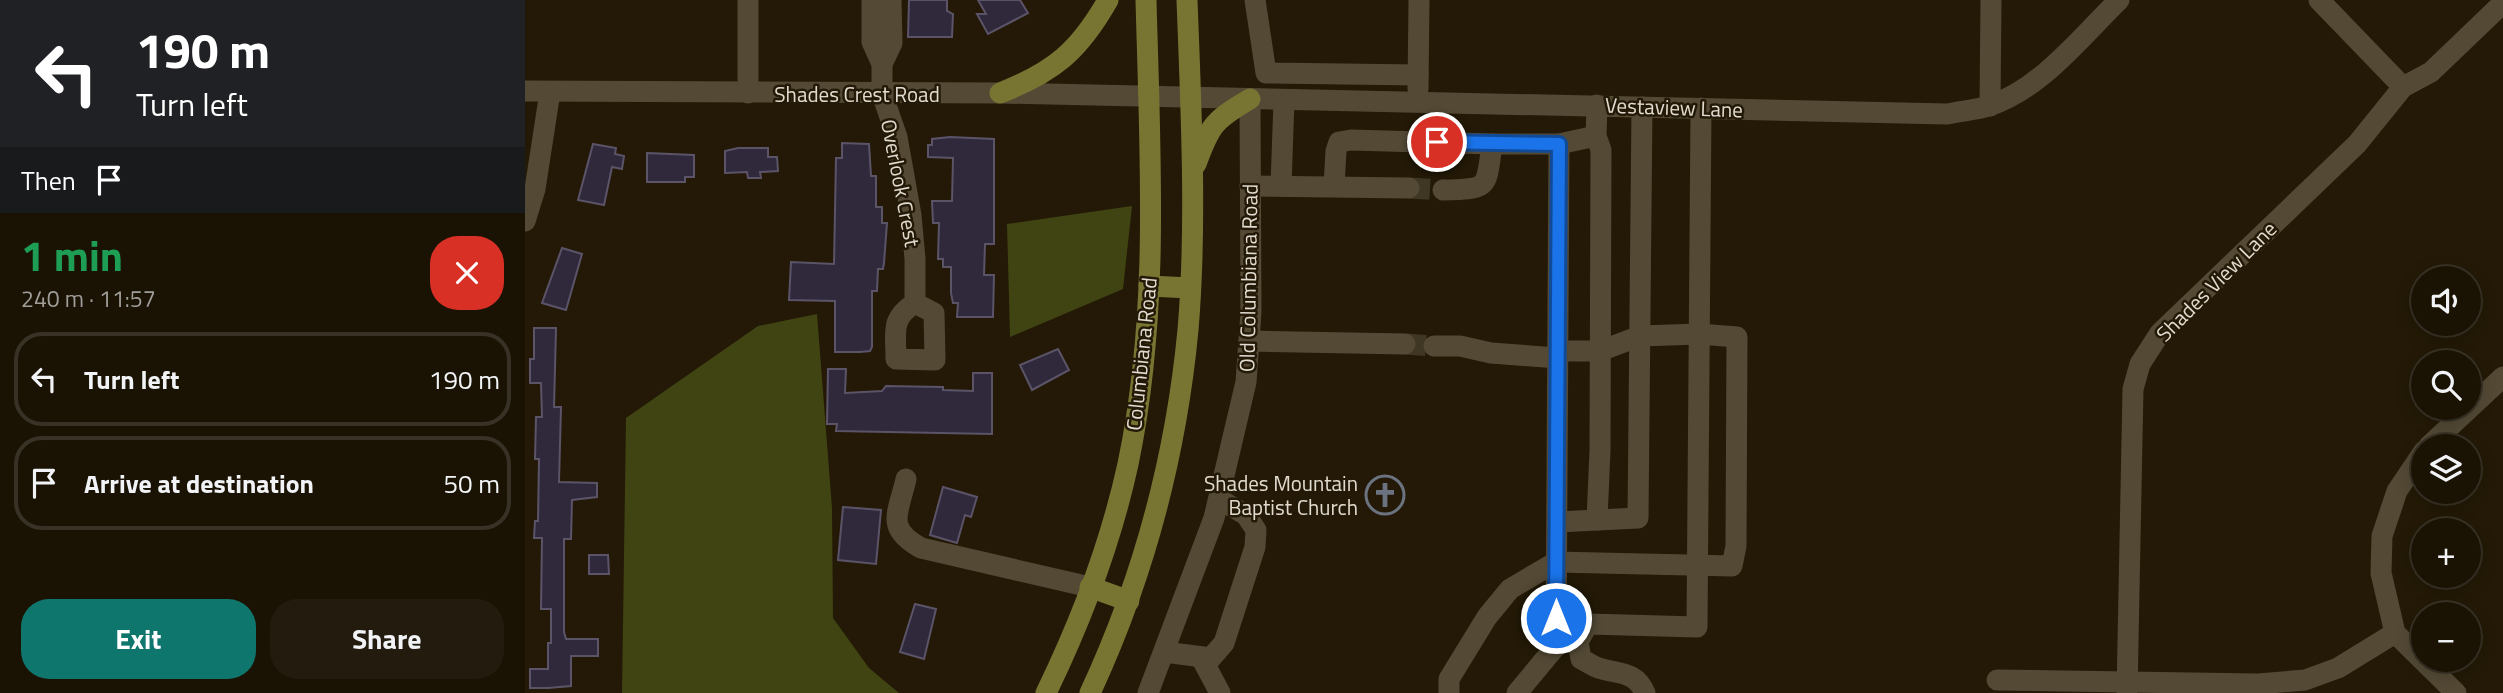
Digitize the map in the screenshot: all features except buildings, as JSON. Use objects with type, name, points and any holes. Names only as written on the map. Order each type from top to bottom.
[{"type":"main road","points":[[1000,93],[1050,70],[1078,43],[1108,0]]},
{"type":"main road","name":"Columbiana Road","points":[[1046,693],[1090,587],[1128,465],[1139,393],[1149,286],[1146,0]]},
{"type":"main road","name":"Columbiana Road","points":[[1090,693],[1129,601],[1149,535],[1176,418],[1190,288],[1191,179],[1187,0]]},
{"type":"main road","points":[[1191,179],[1207,132],[1223,115],[1266,100]]},
{"type":"main road","points":[[1149,286],[1190,288]]},
{"type":"main road","points":[[1090,587],[1129,601]]},
{"type":"street","points":[[748,0],[748,93]]},
{"type":"street","name":"Overlook Crest","points":[[872,0],[872,42],[882,64],[882,94],[897,136],[911,215],[915,303]]},
{"type":"street","name":"Overlook Crest","points":[[882,64],[892,43],[891,0]]},
{"type":"street","points":[[1255,0],[1266,72],[1266,100],[1282,186]]},
{"type":"street","points":[[1418,102],[1419,0]]},
{"type":"street","points":[[1990,106],[1991,0]]},
{"type":"street","name":"Vestaview Lane","points":[[1189,96],[1266,100],[1947,114],[1990,106],[2023,89],[2049,69],[2119,0]]},
{"type":"street","points":[[2319,0],[2403,87]]},
{"type":"street","name":"Shades View Lane","points":[[2127,689],[2133,389],[2140,364],[2160,332],[2357,144],[2403,87],[2431,72],[2503,2]]},
{"type":"street","points":[[1266,72],[1418,75]]},
{"type":"street","points":[[1340,101],[1341,74]]},
{"type":"street","name":"Shades Crest Road","points":[[525,91],[1189,96]]},
{"type":"street","points":[[525,221],[535,189],[550,92]]},
{"type":"street","name":"Old Columbiana Road","points":[[1149,693],[1219,499],[1246,382],[1249,341],[1250,187],[1266,100]]},
{"type":"street","points":[[1597,105],[1600,351],[1597,520]]},
{"type":"street","points":[[1557,522],[1638,518],[1642,107]]},
{"type":"street","points":[[1645,693],[1641,684],[1625,672],[1598,668],[1581,659],[1578,642],[1588,624],[1697,627],[1700,108]]},
{"type":"street","points":[[1334,186],[1339,142],[1351,139],[1492,144],[1599,143]]},
{"type":"street","points":[[1443,190],[1477,189],[1484,184],[1488,175],[1492,144]]},
{"type":"street","points":[[1517,693],[1556,646],[1559,144]]},
{"type":"street","points":[[1250,187],[1409,188]]},
{"type":"street","points":[[1434,346],[1460,346],[1491,353],[1558,355],[1600,351],[1640,336],[1699,334],[1737,337],[1739,355],[1732,566],[1556,562],[1510,589],[1502,598],[1487,617],[1449,679],[1449,693]]},
{"type":"street","points":[[1249,341],[1405,344]]},
{"type":"street","points":[[2442,434],[2503,377]]},
{"type":"street","points":[[2411,470],[2397,491],[2382,536],[2381,573],[2395,633],[2456,693]]},
{"type":"street","points":[[907,479],[897,526],[902,537],[921,548],[1090,587]]},
{"type":"street","points":[[1164,652],[1202,659],[1211,658],[1224,643],[1255,547],[1256,530],[1246,515],[1219,499]]},
{"type":"street","points":[[1997,680],[2127,689],[2305,680],[2338,668],[2395,633]]},
{"type":"street","points":[[1202,659],[1220,693]]},
{"type":"green space","points":[[1132,206],[1123,289],[1010,337],[1007,224]]},
{"type":"green space","points":[[817,314],[832,508],[833,618],[869,668],[899,693],[622,693],[626,418],[758,326]]},
{"type":"tunnel","points":[[1409,188],[1443,190]]},
{"type":"tunnel","points":[[1405,344],[1434,346]]},
{"type":"place","name":"Shades Mountain Baptist Church","points":[[1385,495]]},
{"type":"route","points":[[1437,142],[1559,144],[1556,618]]}]
